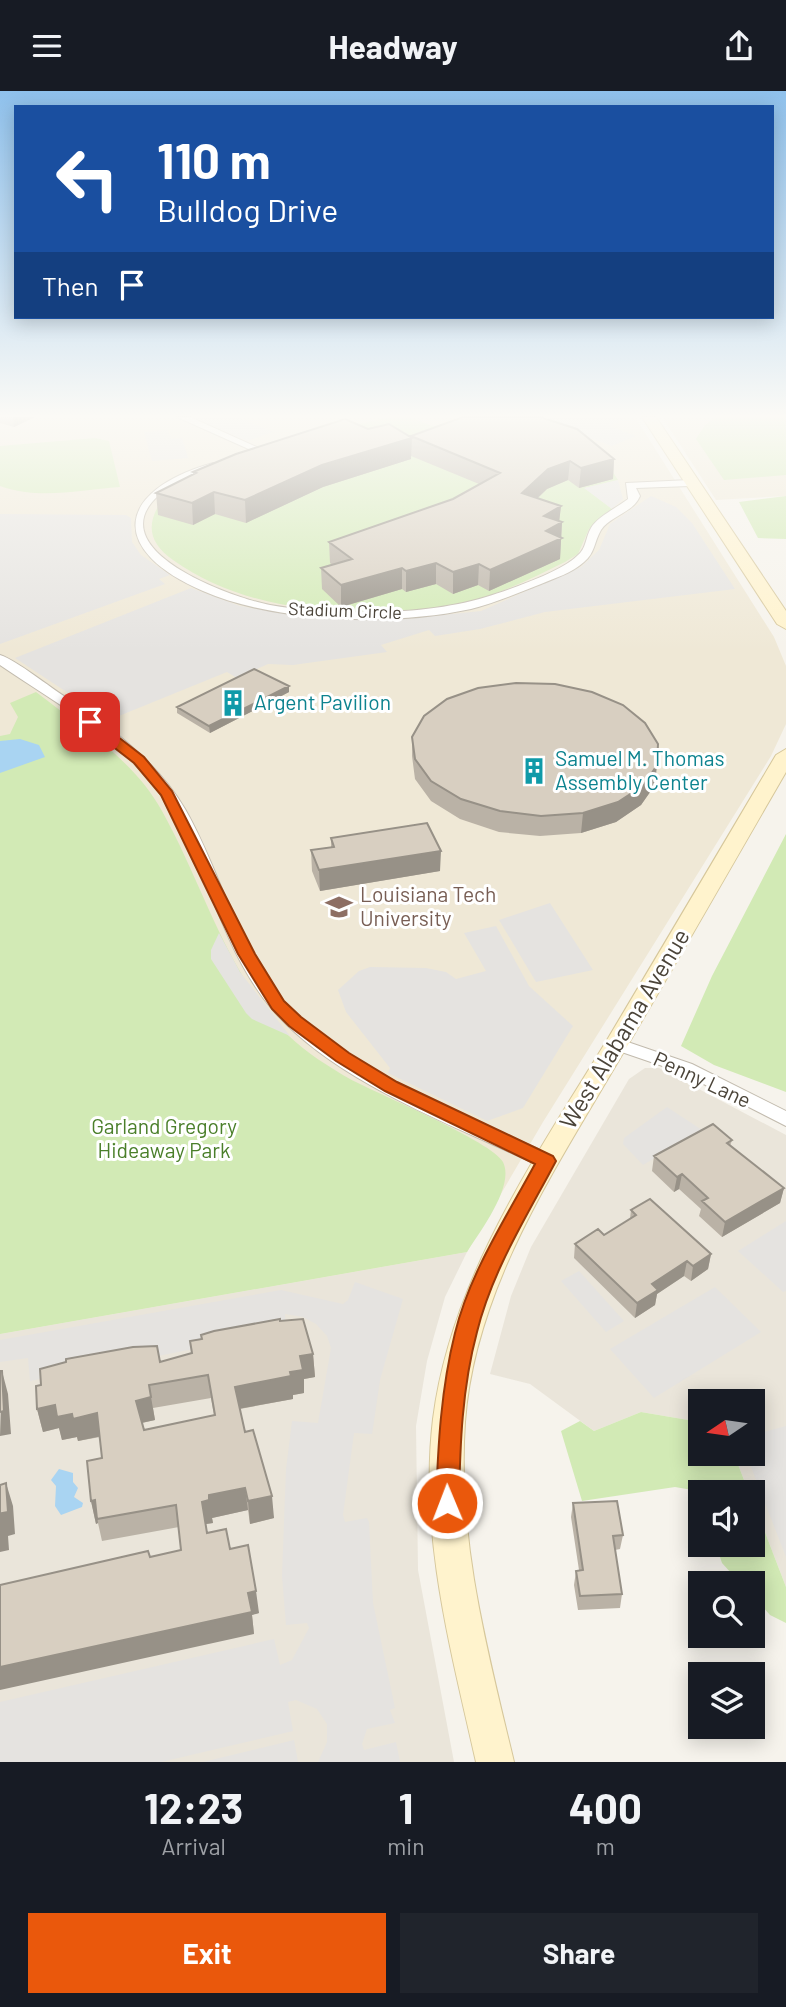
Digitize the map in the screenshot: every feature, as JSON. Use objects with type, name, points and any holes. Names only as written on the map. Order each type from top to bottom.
[{"type":"main road","points":[[699,495],[786,624]]},
{"type":"main road","name":"West Alabama Avenue","points":[[495,1762],[454,1574],[446,1479],[450,1417],[466,1331],[492,1261],[547,1161],[786,755]]},
{"type":"street","name":"Stadium Circle","points":[[155,495],[149,500],[139,519],[141,540],[148,551],[167,567],[225,596],[258,605],[316,613],[433,613],[499,599],[580,560],[590,549],[596,528],[633,501],[635,495]]},
{"type":"street","points":[[0,659],[121,744],[167,794],[246,954],[278,1005],[295,1021],[342,1057],[391,1086],[547,1161]]},
{"type":"street","name":"Penny Lane","points":[[617,1044],[686,1068],[786,1119]]},
{"type":"shaded area","name":"Louisiana Tech University","points":[[0,495],[684,495],[774,637],[786,666],[786,724],[771,756],[543,1122],[467,1252],[0,1334]]},
{"type":"shaded area","points":[[593,495],[622,495],[623,499],[612,509]]},
{"type":"shaded area","points":[[713,495],[786,495],[786,496],[716,500]]},
{"type":"shaded area","points":[[651,496],[676,507],[692,523],[735,589],[545,612],[480,629],[435,636],[429,630],[381,645],[387,652],[293,665],[268,664],[237,678],[227,672],[109,720],[15,658],[191,588],[240,606],[305,617],[404,619],[481,611],[581,567],[599,550],[610,524]]},
{"type":"shaded area","points":[[0,514],[126,515],[131,518],[132,542],[141,555],[170,575],[159,579],[165,584],[0,644]]},
{"type":"shaded area","points":[[550,903],[593,970],[536,982],[499,920]]},
{"type":"shaded area","points":[[496,926],[529,986],[573,1026],[523,1108],[487,1121],[388,1073],[390,1068],[346,1012],[338,990],[359,971],[370,967],[426,968],[446,972],[456,979],[486,971],[464,933]]},
{"type":"shaded area","points":[[219,933],[240,972],[290,1036],[252,1019],[246,1013],[211,959],[211,950]]},
{"type":"shaded area","points":[[645,1068],[659,1068],[786,1135],[786,1587],[765,1532],[765,1480],[744,1480],[739,1467],[765,1467],[765,1389],[688,1389],[688,1420],[641,1412],[594,1431],[530,1384],[490,1374],[511,1296],[531,1247],[629,1079]]},
{"type":"shaded area","points":[[667,1107],[702,1130],[643,1165],[623,1144],[624,1138]]},
{"type":"shaded area","points":[[786,1221],[786,1291],[783,1292],[738,1251]]},
{"type":"shaded area","points":[[467,1252],[445,1297],[427,1361],[416,1426],[418,1570],[454,1762],[0,1762],[0,1334]]},
{"type":"shaded area","points":[[579,1271],[624,1321],[606,1332],[561,1281]]},
{"type":"shaded area","points":[[355,1282],[403,1299],[380,1380],[372,1434],[354,1433],[343,1515],[345,1522],[367,1518],[369,1522],[373,1603],[395,1708],[390,1710],[395,1723],[367,1729],[362,1744],[364,1750],[396,1742],[400,1762],[318,1762],[327,1742],[327,1724],[317,1709],[296,1700],[288,1702],[293,1731],[161,1762],[0,1762],[0,1702],[274,1639],[280,1665],[292,1660],[309,1628],[307,1623],[286,1625],[282,1576],[286,1469],[292,1421],[318,1423],[331,1348],[327,1336],[316,1324],[303,1317],[285,1314],[286,1331],[30,1381],[28,1358],[0,1362],[0,1340],[281,1290],[343,1304],[348,1300]]},
{"type":"shaded area","points":[[715,1287],[761,1332],[654,1398],[610,1349]]},
{"type":"shaded area","points":[[786,1426],[786,1557],[765,1503],[765,1480],[756,1480],[751,1467],[765,1467],[765,1432]]},
{"type":"shaded area","points":[[294,1740],[298,1762],[203,1762]]},
{"type":"green space","points":[[177,495],[594,495],[612,509],[589,529],[578,554],[502,591],[470,602],[435,608],[367,612],[333,611],[265,601],[202,578],[165,554],[155,541],[152,534],[153,519],[161,502]]},
{"type":"green space","points":[[786,496],[786,539],[758,538],[739,502]]},
{"type":"green space","name":"Garland Gregory Hideaway Park","points":[[36,692],[122,760],[150,793],[177,840],[248,985],[267,1012],[289,1036],[342,1074],[479,1143],[503,1162],[504,1183],[500,1195],[467,1252],[0,1334],[0,736],[10,734],[18,717],[10,703]]},
{"type":"green space","points":[[786,834],[786,1092],[714,1065],[681,1046],[712,976]]},
{"type":"green space","points":[[641,1412],[688,1420],[688,1467],[739,1467],[744,1480],[688,1480],[688,1489],[675,1487],[582,1501],[561,1431],[580,1421],[594,1431]]},
{"type":"green space","points":[[765,1532],[786,1587],[786,1623],[765,1609],[765,1571],[729,1571],[720,1557],[765,1557]]},
{"type":"water","points":[[20,739],[39,745],[45,757],[0,773],[0,741]]},
{"type":"water","points":[[59,1469],[73,1473],[73,1482],[78,1488],[74,1497],[83,1503],[82,1507],[61,1515],[55,1506],[56,1486],[51,1480]]},
{"type":"building","points":[[163,495],[208,495],[192,503]]},
{"type":"building","points":[[226,495],[256,495],[245,500]]},
{"type":"building","points":[[460,495],[528,495],[561,506],[544,516],[562,522],[546,531],[562,538],[490,570],[479,564],[453,572],[436,563],[406,571],[402,568],[341,585],[321,568],[352,559],[329,542]]},
{"type":"building","name":"Argent Pavilion","points":[[254,669],[289,686],[209,726],[177,707]]},
{"type":"building","name":"Samuel M. Thomas Assembly Center","points":[[516,683],[555,684],[592,692],[623,705],[645,723],[658,744],[657,765],[644,785],[618,802],[583,813],[541,816],[500,811],[461,799],[431,781],[415,759],[412,737],[424,716],[447,699],[478,688]]},
{"type":"building","points":[[427,823],[441,851],[319,870],[311,850],[334,847],[331,838]]},
{"type":"building","points":[[713,1124],[732,1140],[727,1143],[784,1188],[725,1222],[702,1201],[708,1198],[682,1174],[677,1177],[654,1156]]},
{"type":"building","points":[[650,1199],[711,1254],[693,1266],[687,1261],[652,1284],[658,1290],[637,1303],[575,1244],[598,1229],[604,1235],[636,1215],[631,1210]]},
{"type":"building","points":[[280,1319],[303,1319],[313,1354],[300,1356],[303,1370],[290,1372],[291,1376],[235,1387],[245,1432],[253,1430],[272,1496],[248,1501],[245,1488],[209,1495],[209,1500],[202,1502],[207,1533],[226,1529],[230,1549],[248,1545],[256,1591],[248,1593],[252,1612],[0,1667],[0,1585],[148,1551],[150,1557],[181,1550],[176,1505],[97,1519],[95,1500],[91,1501],[87,1461],[102,1458],[97,1413],[73,1419],[72,1414],[57,1417],[55,1405],[37,1409],[36,1386],[41,1385],[40,1369],[66,1362],[66,1359],[133,1347],[157,1346],[160,1362],[192,1353],[190,1341],[202,1339],[201,1335]],"holes":[[[208,1375],[215,1415],[144,1430],[136,1401],[151,1397],[149,1385]]]},
{"type":"building","points":[[0,1371],[4,1411],[0,1412]]},
{"type":"building","points":[[6,1483],[8,1512],[2,1513],[0,1528],[0,1485]]},
{"type":"building","points":[[617,1501],[623,1535],[613,1536],[622,1594],[580,1596],[576,1571],[583,1570],[573,1503]]},
{"type":"place","name":"Argent Pavilion","points":[[233,703]]},
{"type":"place","name":"Samuel M. Thomas Assembly Center","points":[[534,771]]},
{"type":"place","name":"Louisiana Tech University","points":[[339,907]]},
{"type":"route","points":[[90,722],[139,760],[177,808],[246,954],[278,1005],[314,1037],[391,1086],[547,1161],[492,1261],[466,1331],[450,1417],[447,1503]]}]
